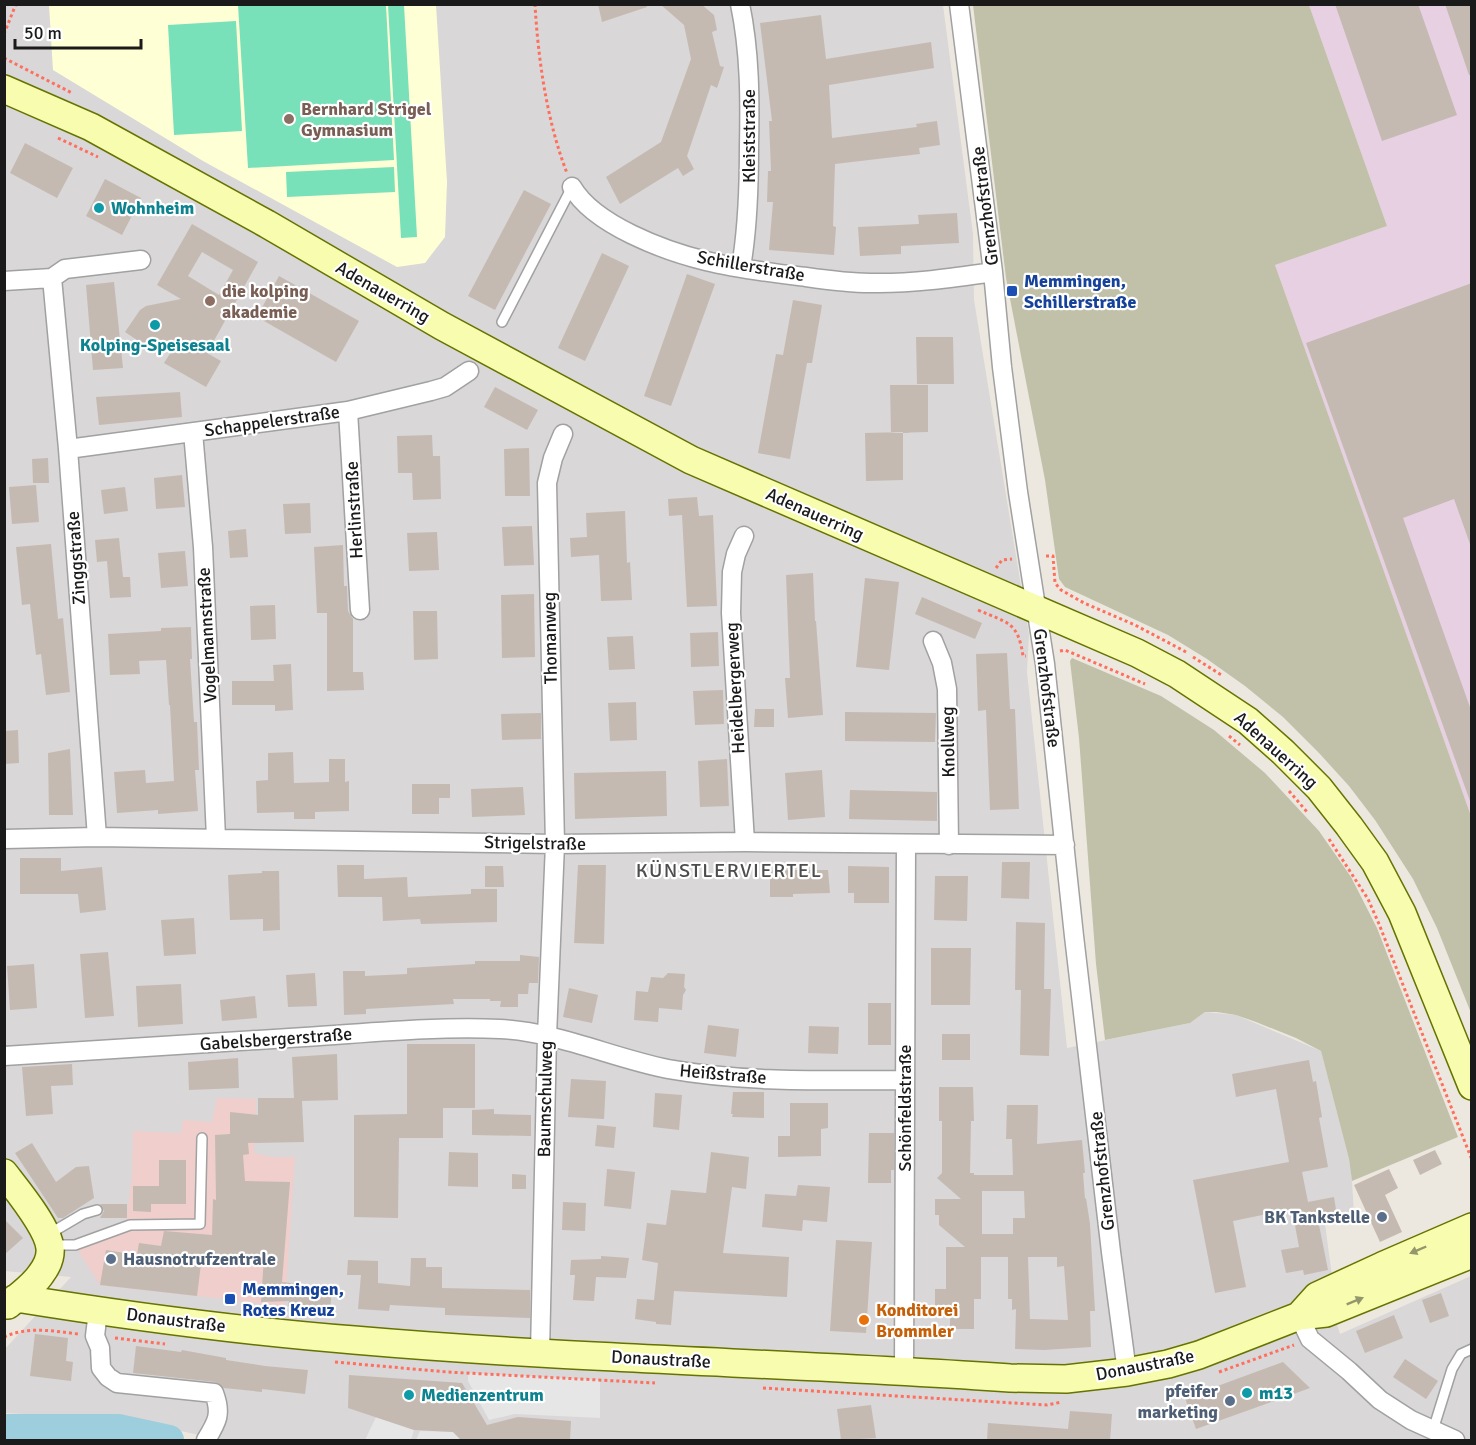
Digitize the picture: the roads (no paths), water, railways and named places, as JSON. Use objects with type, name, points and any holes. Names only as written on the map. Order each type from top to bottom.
[{"type":"street","name":"Kleiststraße","points":[[740,4],[748,72],[750,118],[747,222],[741,267]]},
{"type":"street","name":"Grenzhofstraße","points":[[959,4],[993,272],[1012,447],[1046,664],[1109,1241],[1127,1372]]},
{"type":"street","name":"Adenauerring","points":[[4,89],[91,127],[267,224],[442,326],[691,459],[1137,653],[1177,674],[1248,721],[1319,788],[1375,862],[1402,913],[1472,1086]]},
{"type":"street","name":"Schillerstraße","points":[[572,187],[578,197],[597,215],[617,227],[648,241],[705,261],[867,284],[941,279],[993,272]]},
{"type":"street","points":[[4,281],[52,278],[65,269],[141,260]]},
{"type":"street","name":"Zinggstraße","points":[[52,278],[68,449],[96,837]]},
{"type":"street","name":"Schappelerstraße","points":[[68,449],[348,411],[431,391],[457,380],[469,371]]},
{"type":"street","name":"Herlinstraße","points":[[348,411],[360,610]]},
{"type":"street","name":"Vogelmannstraße","points":[[193,432],[203,547],[216,838]]},
{"type":"street","name":"Thomanweg","points":[[555,844],[547,483],[553,458],[563,434]]},
{"type":"street","name":"Heidelbergerweg","points":[[744,536],[736,554],[732,572],[731,613],[745,843]]},
{"type":"street","name":"Knollweg","points":[[933,641],[942,663],[947,689],[949,844]]},
{"type":"street","name":"Strigelstraße","points":[[4,839],[96,837],[555,844],[1065,845]]},
{"type":"street","name":"Baumschulweg","points":[[540,1353],[547,1036],[555,844]]},
{"type":"street","name":"Schönfeldstraße","points":[[904,1372],[906,844]]},
{"type":"street","name":"Gabelsbergerstraße","points":[[4,1056],[458,1029],[516,1030],[547,1036]]},
{"type":"street","name":"Heißstraße","points":[[547,1036],[626,1059],[694,1073],[776,1079],[905,1080]]},
{"type":"street","points":[[4,1173],[48,1240],[48,1263],[40,1276],[8,1301]]},
{"type":"street","name":"Donaustraße","points":[[1299,1316],[1317,1296],[1472,1227]]},
{"type":"street","name":"Donaustraße","points":[[8,1301],[353,1340],[540,1353],[1066,1379],[1127,1372],[1199,1355],[1299,1316],[1326,1313],[1472,1254]]},
{"type":"street","points":[[98,1311],[95,1336],[99,1342],[103,1373],[117,1383],[214,1393],[219,1406],[218,1421],[208,1438]]},
{"type":"street","points":[[1299,1316],[1310,1339],[1380,1400],[1411,1420],[1455,1440]]},
{"type":"lane","points":[[502,322],[572,187]]},
{"type":"lane","points":[[48,1240],[75,1245],[129,1225],[200,1224],[202,1138]]},
{"type":"lane","points":[[48,1240],[82,1214],[97,1210]]},
{"type":"lane","points":[[1433,1430],[1452,1370],[1461,1354],[1472,1349]]},
{"type":"waterway","points":[[4,1429],[118,1429],[169,1440]]},
{"type":"place","name":"Bernhard Strigel Gymnasium","points":[[289,119]]},
{"type":"place","name":"Wohnheim","points":[[99,208]]},
{"type":"place","name":"Memmingen, Schillerstraße","points":[[1012,291]]},
{"type":"place","name":"die kolping akademie","points":[[210,301]]},
{"type":"place","name":"Kolping-Speisesaal","points":[[155,325]]},
{"type":"place","name":"BK Tankstelle","points":[[1382,1217]]},
{"type":"place","name":"Hausnotrufzentrale","points":[[111,1259]]},
{"type":"place","name":"Memmingen, Rotes Kreuz","points":[[230,1299]]},
{"type":"place","name":"Konditorei Brommler","points":[[864,1320]]},
{"type":"place","name":"m13","points":[[1247,1393]]},
{"type":"place","name":"Medienzentrum","points":[[409,1395]]},
{"type":"place","name":"pfeifer marketing","points":[[1230,1401]]},
{"type":"district","name":"KÜNSTLERVIERTEL","points":[[729,870]]}]
